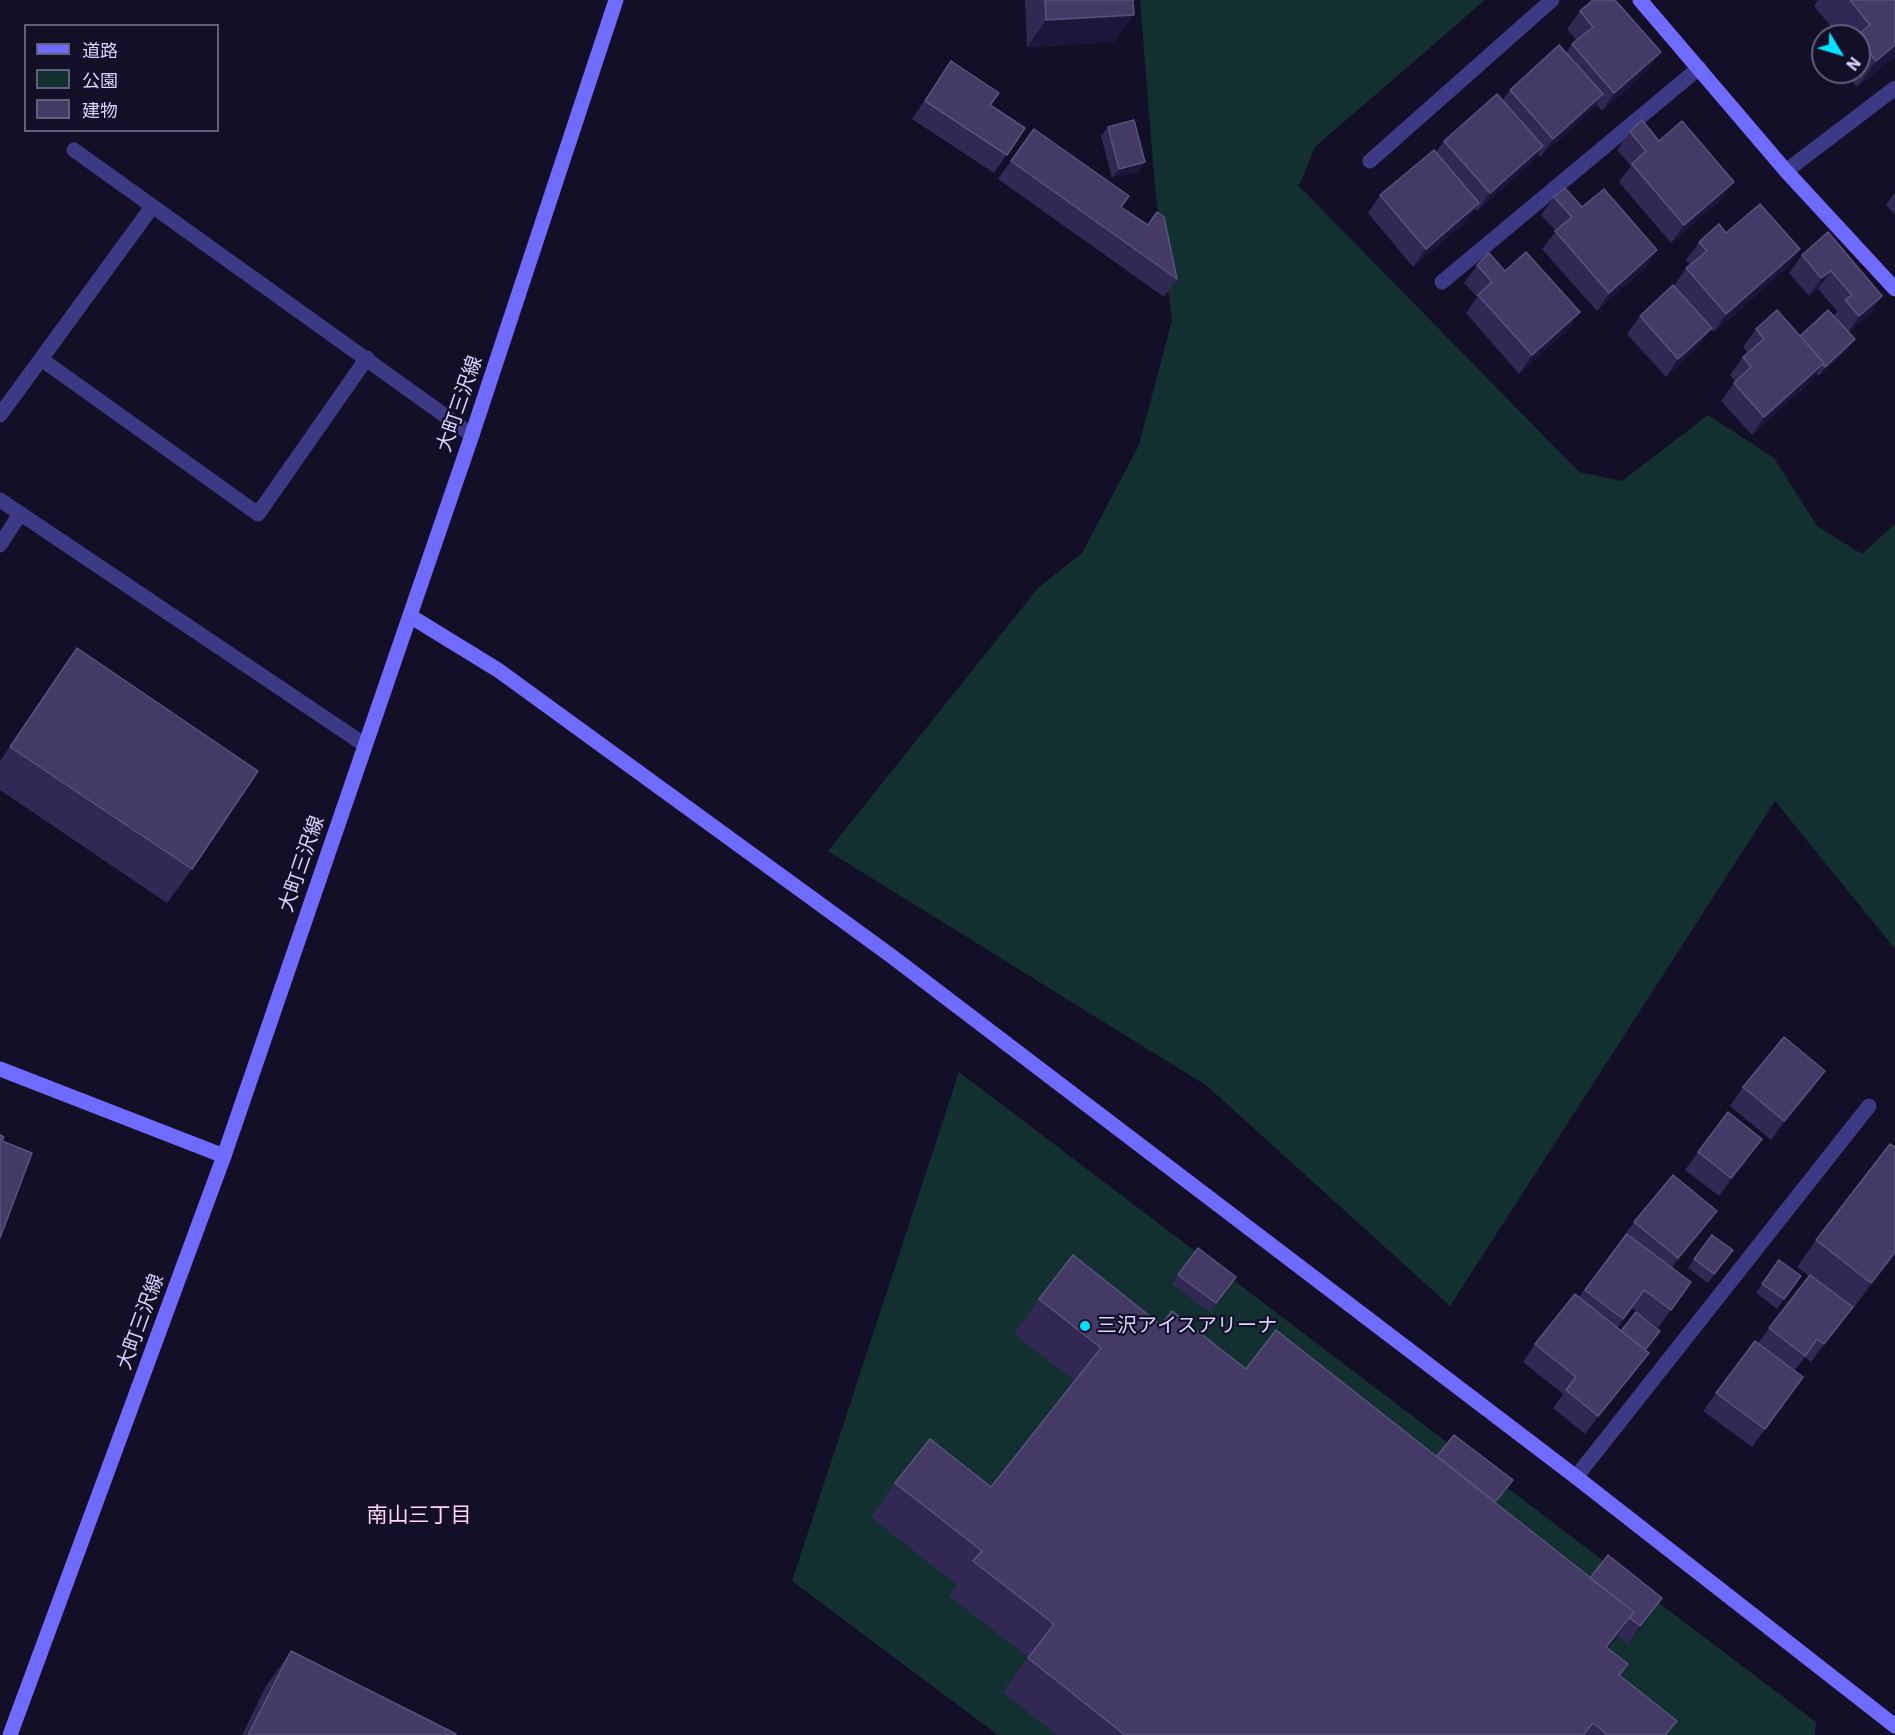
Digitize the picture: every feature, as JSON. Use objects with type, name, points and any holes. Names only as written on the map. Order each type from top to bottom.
[{"type":"street","name":"大町三沢線","points":[[10,1735],[224,1156],[472,435],[616,0]]},
{"type":"street","points":[[1371,161],[1552,0]]},
{"type":"street","points":[[1640,0],[1786,171],[1895,289]]},
{"type":"street","points":[[1442,282],[1699,68]]},
{"type":"street","points":[[1786,171],[1895,88]]},
{"type":"street","points":[[74,150],[472,435]]},
{"type":"street","points":[[0,415],[152,207]]},
{"type":"street","points":[[41,359],[258,514],[367,358]]},
{"type":"street","points":[[0,500],[365,745]]},
{"type":"street","points":[[0,545],[20,514]]},
{"type":"street","points":[[410,616],[498,670],[890,955],[1576,1477],[1895,1726]]},
{"type":"street","points":[[0,1069],[224,1156]]},
{"type":"street","points":[[1576,1477],[1869,1106]]},
{"type":"green space","points":[[1140,0],[1485,0],[1315,147],[1299,186],[1579,472],[1622,481],[1708,415],[1774,458],[1817,526],[1862,554],[1895,524],[1895,949],[1775,801],[1450,1306],[1207,1086],[828,851],[1038,588],[1082,553],[1139,445],[1172,320],[1155,188]]},
{"type":"green space","name":"三沢アイスアリーナ","points":[[959,1072],[1816,1722],[1815,1735],[998,1735],[792,1581]]},
{"type":"building","points":[[1045,0],[1133,0],[1134,15],[1046,20]]},
{"type":"building","points":[[1593,0],[1615,0],[1661,52],[1614,93],[1572,44],[1593,27],[1580,11]]},
{"type":"building","points":[[1850,0],[1895,0],[1895,45],[1876,61],[1871,55],[1869,24]]},
{"type":"building","points":[[1559,45],[1603,94],[1553,139],[1510,90]]},
{"type":"building","points":[[951,61],[999,93],[990,105],[1025,128],[1007,155],[925,101]]},
{"type":"building","points":[[1497,94],[1543,146],[1490,193],[1444,141]]},
{"type":"building","points":[[1134,120],[1145,162],[1119,169],[1108,127]]},
{"type":"building","points":[[1642,120],[1659,141],[1682,121],[1734,182],[1684,225],[1632,164],[1646,151],[1630,132]]},
{"type":"building","points":[[1034,129],[1129,196],[1121,207],[1148,225],[1157,212],[1164,217],[1177,279],[1011,161]]},
{"type":"building","points":[[1434,150],[1479,203],[1426,249],[1380,195]]},
{"type":"building","points":[[1565,188],[1582,207],[1604,189],[1657,250],[1609,293],[1555,231],[1572,217],[1554,197]]},
{"type":"building","points":[[1760,204],[1800,249],[1726,314],[1686,268],[1707,251],[1699,242],[1719,224],[1726,233]]},
{"type":"building","points":[[1828,232],[1882,296],[1859,316],[1845,300],[1852,295],[1831,271],[1821,278],[1802,255]]},
{"type":"building","points":[[1526,252],[1580,312],[1532,355],[1478,295],[1492,282],[1477,265],[1489,253],[1505,271]]},
{"type":"building","points":[[1673,285],[1712,328],[1678,359],[1640,316]]},
{"type":"building","points":[[1777,310],[1824,363],[1764,417],[1734,383],[1751,367],[1743,357],[1764,339],[1756,329]]},
{"type":"building","points":[[1828,310],[1855,339],[1825,367],[1800,336]]},
{"type":"building","points":[[77,648],[258,771],[192,869],[10,747]]},
{"type":"building","points":[[1784,1037],[1825,1071],[1784,1121],[1743,1087]]},
{"type":"building","points":[[1728,1112],[1762,1139],[1731,1178],[1698,1152]]},
{"type":"building","points":[[0,1135],[4,1137],[2,1141],[32,1153],[0,1238]]},
{"type":"building","points":[[1890,1144],[1895,1147],[1895,1252],[1871,1283],[1816,1240]]},
{"type":"building","points":[[1673,1175],[1717,1211],[1678,1258],[1634,1222]]},
{"type":"building","points":[[1627,1234],[1691,1282],[1671,1310],[1644,1290],[1623,1319],[1585,1290]]},
{"type":"building","points":[[1712,1235],[1733,1250],[1714,1274],[1694,1259]]},
{"type":"building","points":[[1198,1248],[1236,1277],[1216,1303],[1178,1275]]},
{"type":"building","points":[[1073,1255],[1161,1325],[1172,1311],[1246,1369],[1276,1330],[1634,1612],[1606,1647],[1628,1664],[1619,1675],[1677,1721],[1665,1735],[1608,1735],[1593,1723],[1583,1735],[1125,1735],[1028,1658],[1054,1624],[973,1561],[982,1551],[895,1483],[930,1439],[991,1487],[1101,1348],[1039,1299]]},
{"type":"building","points":[[1779,1260],[1801,1276],[1784,1299],[1762,1284]]},
{"type":"building","points":[[1810,1275],[1853,1307],[1824,1344],[1817,1339],[1805,1356],[1769,1328]]},
{"type":"building","points":[[1575,1294],[1649,1353],[1598,1416],[1566,1390],[1576,1377],[1535,1344]]},
{"type":"building","points":[[1636,1312],[1660,1331],[1645,1350],[1621,1331]]},
{"type":"building","points":[[1755,1341],[1803,1377],[1765,1429],[1716,1393]]},
{"type":"building","points":[[1454,1435],[1513,1480],[1495,1502],[1437,1456]]},
{"type":"building","points":[[1608,1555],[1662,1598],[1640,1626],[1630,1618],[1634,1612],[1590,1578]]},
{"type":"building","points":[[291,1651],[456,1734],[248,1735]]},
{"type":"place","name":"三沢アイスアリーナ","points":[[1085,1326]]},
{"type":"district","name":"南山三丁目","points":[[419,1516]]}]
